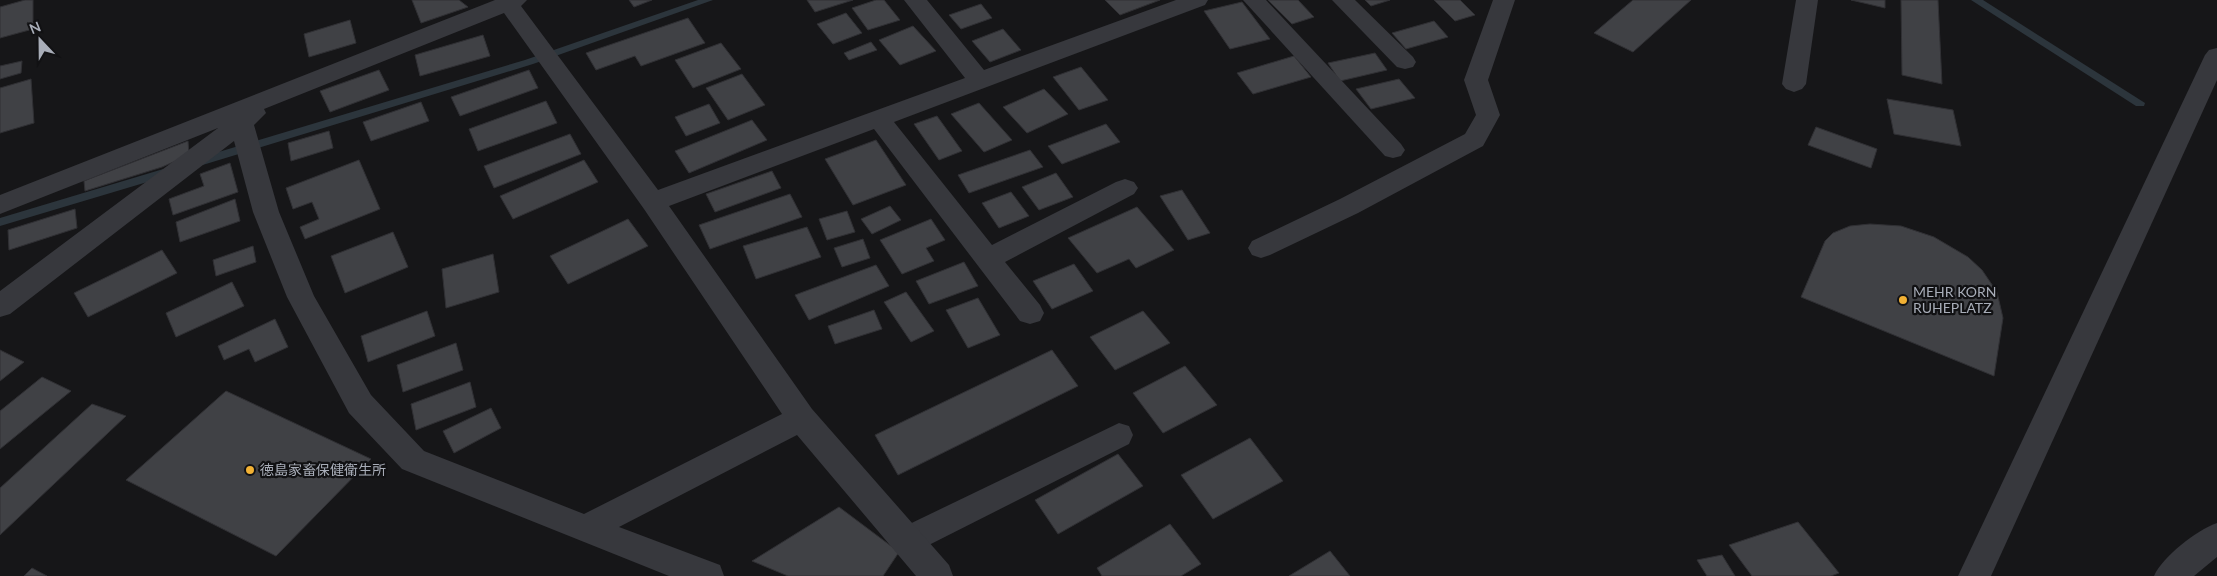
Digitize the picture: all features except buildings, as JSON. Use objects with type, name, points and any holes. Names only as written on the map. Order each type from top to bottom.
[{"type":"street","points":[[915,0],[980,81]]},
{"type":"street","points":[[653,202],[1197,0]]},
{"type":"street","points":[[1261,248],[1349,206],[1474,140],[1488,115],[1476,80],[1504,0]]},
{"type":"street","points":[[1794,84],[1807,0]]},
{"type":"street","points":[[0,205],[510,1],[546,58],[653,202],[801,418],[937,576]]},
{"type":"street","points":[[1974,576],[2217,55]]},
{"type":"street","points":[[0,306],[197,157],[247,140],[277,93]]},
{"type":"street","points":[[878,118],[1030,313]]},
{"type":"street","points":[[247,140],[266,212],[301,297],[360,404],[413,460],[708,576]]},
{"type":"street","points":[[988,259],[1125,188]]},
{"type":"street","points":[[585,529],[801,418]]},
{"type":"street","points":[[2170,576],[2217,538]]},
{"type":"lane","points":[[1254,0],[1394,150]]},
{"type":"lane","points":[[1343,0],[1405,62]]},
{"type":"lane","points":[[906,541],[1119,434]]},
{"type":"waterway","points":[[196,163],[529,62],[708,0]]},
{"type":"waterway","points":[[1976,0],[2140,103]]},
{"type":"waterway","points":[[0,222],[170,171]]},
{"type":"place","name":"MEHR KORN RUHEPLATZ","points":[[1903,300]]},
{"type":"place","name":"徳島家畜保健衛生所","points":[[250,470]]}]
